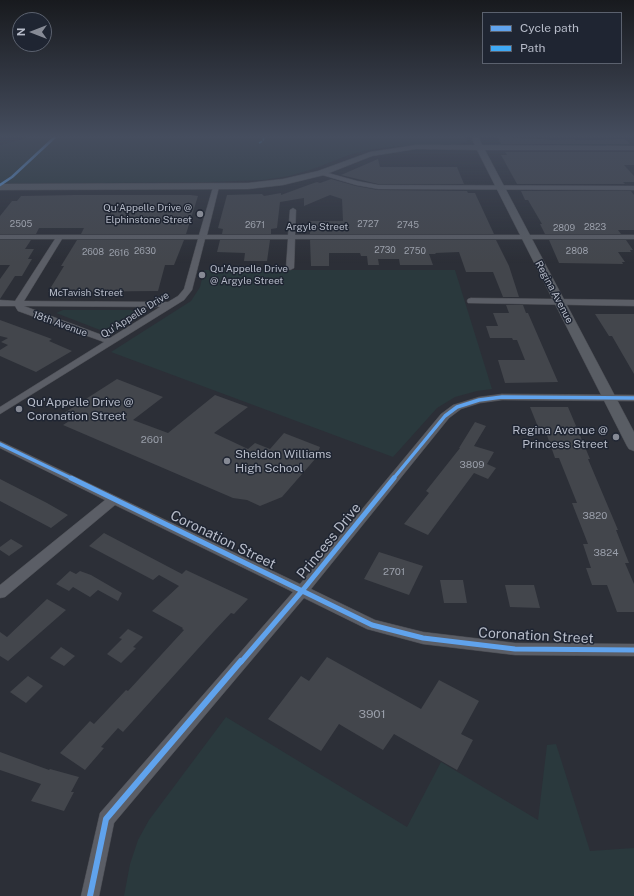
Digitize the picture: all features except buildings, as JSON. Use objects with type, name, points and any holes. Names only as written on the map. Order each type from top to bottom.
[{"type":"street","points":[[2,189],[216,187],[269,185],[296,179]]},
{"type":"street","points":[[341,179],[356,183],[378,186],[634,188]]},
{"type":"street","name":"Regina Avenue","points":[[495,179],[634,446]]},
{"type":"street","name":"Qu'Appelle Drive","points":[[0,411],[182,298],[188,290],[216,187]]},
{"type":"street","points":[[290,268],[293,210]]},
{"type":"street","name":"Argyle Street","points":[[0,237],[634,237]]},
{"type":"street","name":"18th Avenue","points":[[60,237],[18,304],[21,309],[111,342]]},
{"type":"street","points":[[471,301],[634,303]]},
{"type":"street","name":"McTavish Street","points":[[0,304],[172,305]]},
{"type":"street","name":"Princess Drive","points":[[90,896],[106,819],[302,591],[444,416],[457,407],[479,400],[502,397],[634,398]]},
{"type":"street","name":"Coronation Street","points":[[0,444],[372,625],[423,638],[515,649],[634,650]]},
{"type":"street","points":[[0,593],[114,499]]},
{"type":"shaded area","points":[[0,179],[271,179],[209,182],[0,184]]},
{"type":"shaded area","points":[[204,270],[455,270],[492,389],[477,391],[455,397],[437,408],[393,457],[111,352],[191,301],[200,287]]},
{"type":"shaded area","points":[[63,310],[130,310],[138,312],[139,316],[113,332],[108,333],[56,313]]},
{"type":"shaded area","points":[[226,717],[407,827],[441,762],[538,820],[547,745],[556,744],[590,851],[634,848],[634,896],[124,896],[130,864],[138,840],[149,820]]},
{"type":"cycle path","points":[[0,185],[9,179]]},
{"type":"cycle path","points":[[90,896],[106,819],[302,591],[445,416],[457,407],[479,400],[502,397],[634,398]]},
{"type":"cycle path","points":[[0,444],[372,625],[423,638],[515,649],[634,650]]},
{"type":"place","name":"Qu'Appelle Drive @ Elphinstone Street","points":[[200,214]]},
{"type":"place","name":"Qu'Appelle Drive @ Argyle Street","points":[[202,275]]},
{"type":"place","name":"Qu'Appelle Drive @ Coronation Street","points":[[19,409]]},
{"type":"place","name":"Regina Avenue @ Princess Street","points":[[616,437]]},
{"type":"place","name":"Sheldon Williams High School","points":[[227,461]]}]
